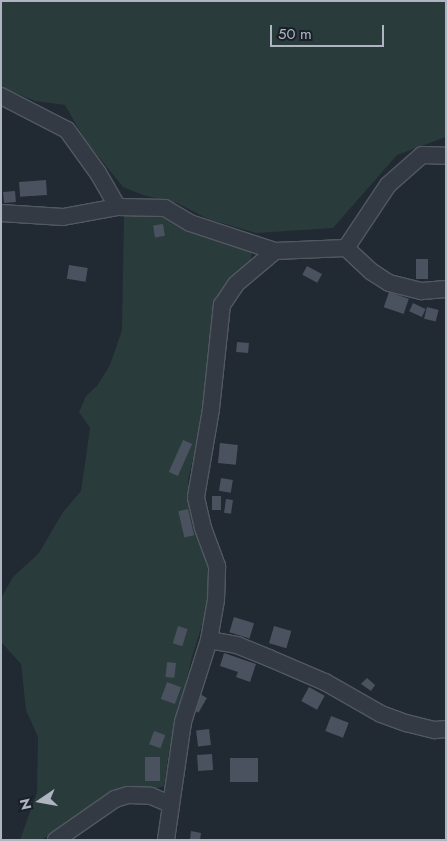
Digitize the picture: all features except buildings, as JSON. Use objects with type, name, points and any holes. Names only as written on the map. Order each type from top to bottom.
[{"type":"street","points":[[1,96],[67,130],[98,172],[118,207]]},
{"type":"street","points":[[346,248],[388,185],[422,155],[446,156]]},
{"type":"street","points":[[1,213],[63,217],[118,207],[165,208],[190,223],[275,251],[346,248],[372,272],[390,283],[422,290],[446,289]]},
{"type":"street","points":[[166,840],[183,722],[209,640],[216,600],[218,566],[203,528],[196,497],[211,409],[222,305],[236,284],[275,251]]},
{"type":"street","points":[[209,640],[237,644],[324,682],[381,714],[406,724],[435,730],[446,729]]},
{"type":"street","points":[[56,840],[115,799],[128,795],[151,796],[170,804]]},
{"type":"shaded area","points":[[1,1],[446,1],[446,137],[397,155],[333,228],[256,233],[208,219],[177,203],[143,195],[123,187],[85,140],[65,105],[35,101],[1,87]]},
{"type":"shaded area","points":[[156,214],[240,245],[252,254],[249,265],[227,285],[212,312],[211,357],[205,412],[188,479],[191,507],[210,568],[209,602],[192,657],[169,751],[164,786],[158,788],[133,787],[112,791],[69,824],[41,840],[20,840],[37,793],[38,737],[26,710],[21,664],[1,642],[1,598],[13,577],[39,553],[63,512],[81,491],[90,428],[79,412],[86,396],[97,386],[110,365],[122,330],[124,216]]}]
